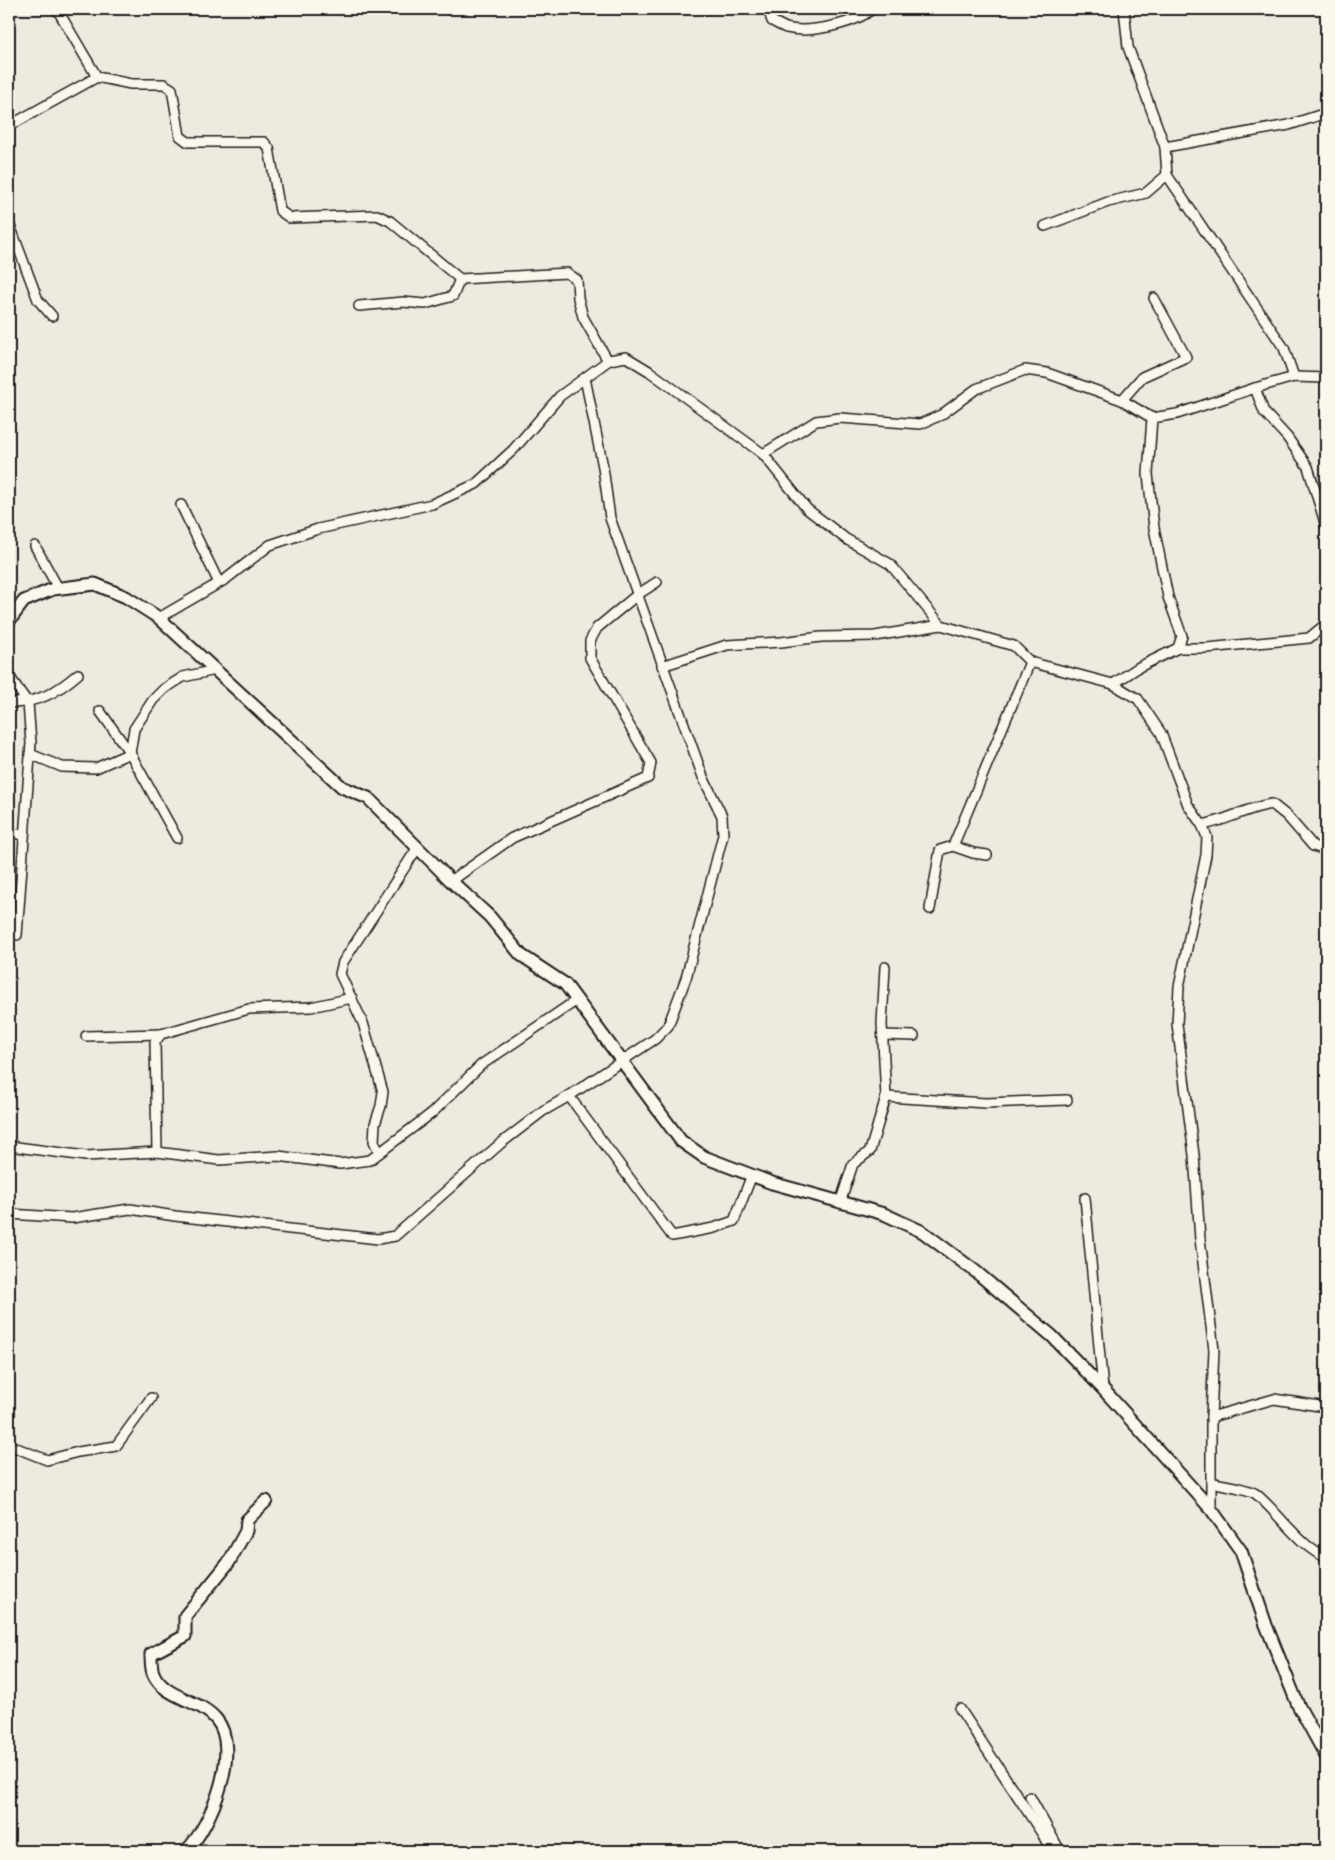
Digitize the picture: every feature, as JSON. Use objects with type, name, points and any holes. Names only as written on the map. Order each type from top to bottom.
[{"type":"street","points":[[57,9],[97,77]]},
{"type":"street","points":[[768,9],[772,21],[786,28],[794,29],[820,28],[855,20],[872,9]]},
{"type":"street","points":[[1124,9],[1128,46],[1165,147],[1168,175],[1284,348],[1294,377]]},
{"type":"street","points":[[9,126],[97,77],[131,84],[164,84],[172,89],[180,136],[188,142],[264,142],[269,148],[280,211],[290,218],[377,215],[390,220],[460,278],[567,273],[577,280],[578,298],[583,317],[608,361]]},
{"type":"street","points":[[1165,147],[1289,125],[1326,113]]},
{"type":"street","points":[[1045,226],[1108,202],[1146,193],[1168,175]]},
{"type":"street","points":[[9,223],[38,300],[52,316]]},
{"type":"street","points":[[359,306],[403,302],[425,304],[453,296],[460,278]]},
{"type":"street","points":[[1122,400],[1142,376],[1186,357],[1154,298]]},
{"type":"street","points":[[159,618],[219,583],[270,545],[318,529],[432,504],[476,484],[513,450],[560,396],[608,361],[626,357],[649,371],[764,454],[807,509],[846,540],[890,564],[941,625]]},
{"type":"street","points":[[764,454],[816,421],[840,418],[920,424],[941,415],[976,389],[1025,370],[1047,373],[1122,400],[1152,418],[1177,414],[1294,377],[1326,378]]},
{"type":"street","points":[[9,1214],[72,1218],[130,1209],[175,1216],[378,1239],[395,1236],[500,1144],[544,1111],[655,1039],[668,1026],[686,978],[723,835],[722,816],[703,777],[610,518],[603,467],[585,378]]},
{"type":"street","points":[[1255,388],[1264,412],[1287,437],[1308,467],[1326,526]]},
{"type":"street","points":[[1152,418],[1148,474],[1154,528],[1168,597],[1182,636],[1178,648]]},
{"type":"street","points":[[181,505],[219,583]]},
{"type":"street","points":[[35,546],[58,588]]},
{"type":"street","points":[[451,881],[512,838],[648,778],[650,763],[590,658],[590,641],[597,628],[637,595],[657,582]]},
{"type":"street","points":[[9,621],[24,601],[53,589],[95,584],[126,597],[159,618],[342,787],[368,798],[451,881],[490,916],[521,955],[565,984],[681,1141],[704,1157],[752,1175],[840,1203],[884,1214],[923,1232],[975,1271],[1052,1336],[1103,1388],[1211,1509],[1241,1551],[1266,1625],[1298,1706],[1326,1756]]},
{"type":"street","points":[[1113,684],[1139,667],[1178,648],[1207,648],[1309,638],[1326,624]]},
{"type":"street","points":[[662,666],[727,645],[781,642],[821,637],[875,636],[941,625],[1014,646],[1030,662],[1113,684],[1138,699],[1161,733],[1188,805],[1202,825],[1207,837],[1206,856],[1179,987],[1178,1024],[1194,1154],[1200,1240],[1214,1350],[1211,1417],[1211,1509]]},
{"type":"street","points":[[953,846],[1030,662]]},
{"type":"street","points":[[130,752],[134,729],[153,700],[164,689],[183,677],[216,670]]},
{"type":"street","points":[[9,703],[28,703],[61,689],[78,674]]},
{"type":"street","points":[[9,676],[28,703],[31,742],[17,935]]},
{"type":"street","points":[[100,711],[130,752],[177,838]]},
{"type":"street","points":[[30,754],[62,767],[96,768],[130,752]]},
{"type":"street","points":[[1202,825],[1219,822],[1258,806],[1272,804],[1287,816],[1313,846],[1326,850]]},
{"type":"street","points":[[9,834],[23,834]]},
{"type":"street","points":[[930,909],[940,850],[953,846],[973,853],[987,855]]},
{"type":"street","points":[[379,1153],[374,1141],[374,1124],[382,1106],[383,1092],[363,1023],[340,974],[343,962],[418,847]]},
{"type":"street","points":[[840,1203],[853,1164],[870,1151],[886,1097],[883,1035],[885,967]]},
{"type":"street","points":[[86,1036],[161,1034],[249,1008],[311,1008],[352,998]]},
{"type":"street","points":[[9,1146],[86,1156],[156,1152],[219,1160],[278,1156],[340,1164],[370,1160],[432,1113],[480,1065],[577,1000]]},
{"type":"street","points":[[156,1152],[155,1042],[161,1034]]},
{"type":"street","points":[[883,1035],[914,1036]]},
{"type":"street","points":[[569,1096],[672,1236],[714,1228],[734,1221],[752,1175]]},
{"type":"street","points":[[886,1097],[986,1103],[1067,1100]]},
{"type":"street","points":[[1085,1198],[1103,1388]]},
{"type":"street","points":[[9,1445],[47,1460],[78,1452],[116,1446],[151,1398]]},
{"type":"street","points":[[1211,1417],[1274,1399],[1326,1407]]},
{"type":"street","points":[[1211,1482],[1255,1493],[1302,1539],[1320,1555],[1326,1557]]},
{"type":"street","points":[[186,1851],[195,1842],[215,1806],[224,1771],[225,1738],[217,1719],[202,1707],[161,1687],[152,1671],[151,1654],[185,1636],[185,1616],[229,1562],[246,1531],[247,1520],[266,1501]]},
{"type":"street","points":[[960,1709],[1052,1851]]},
{"type":"street","points":[[1030,1797],[1060,1851]]}]
